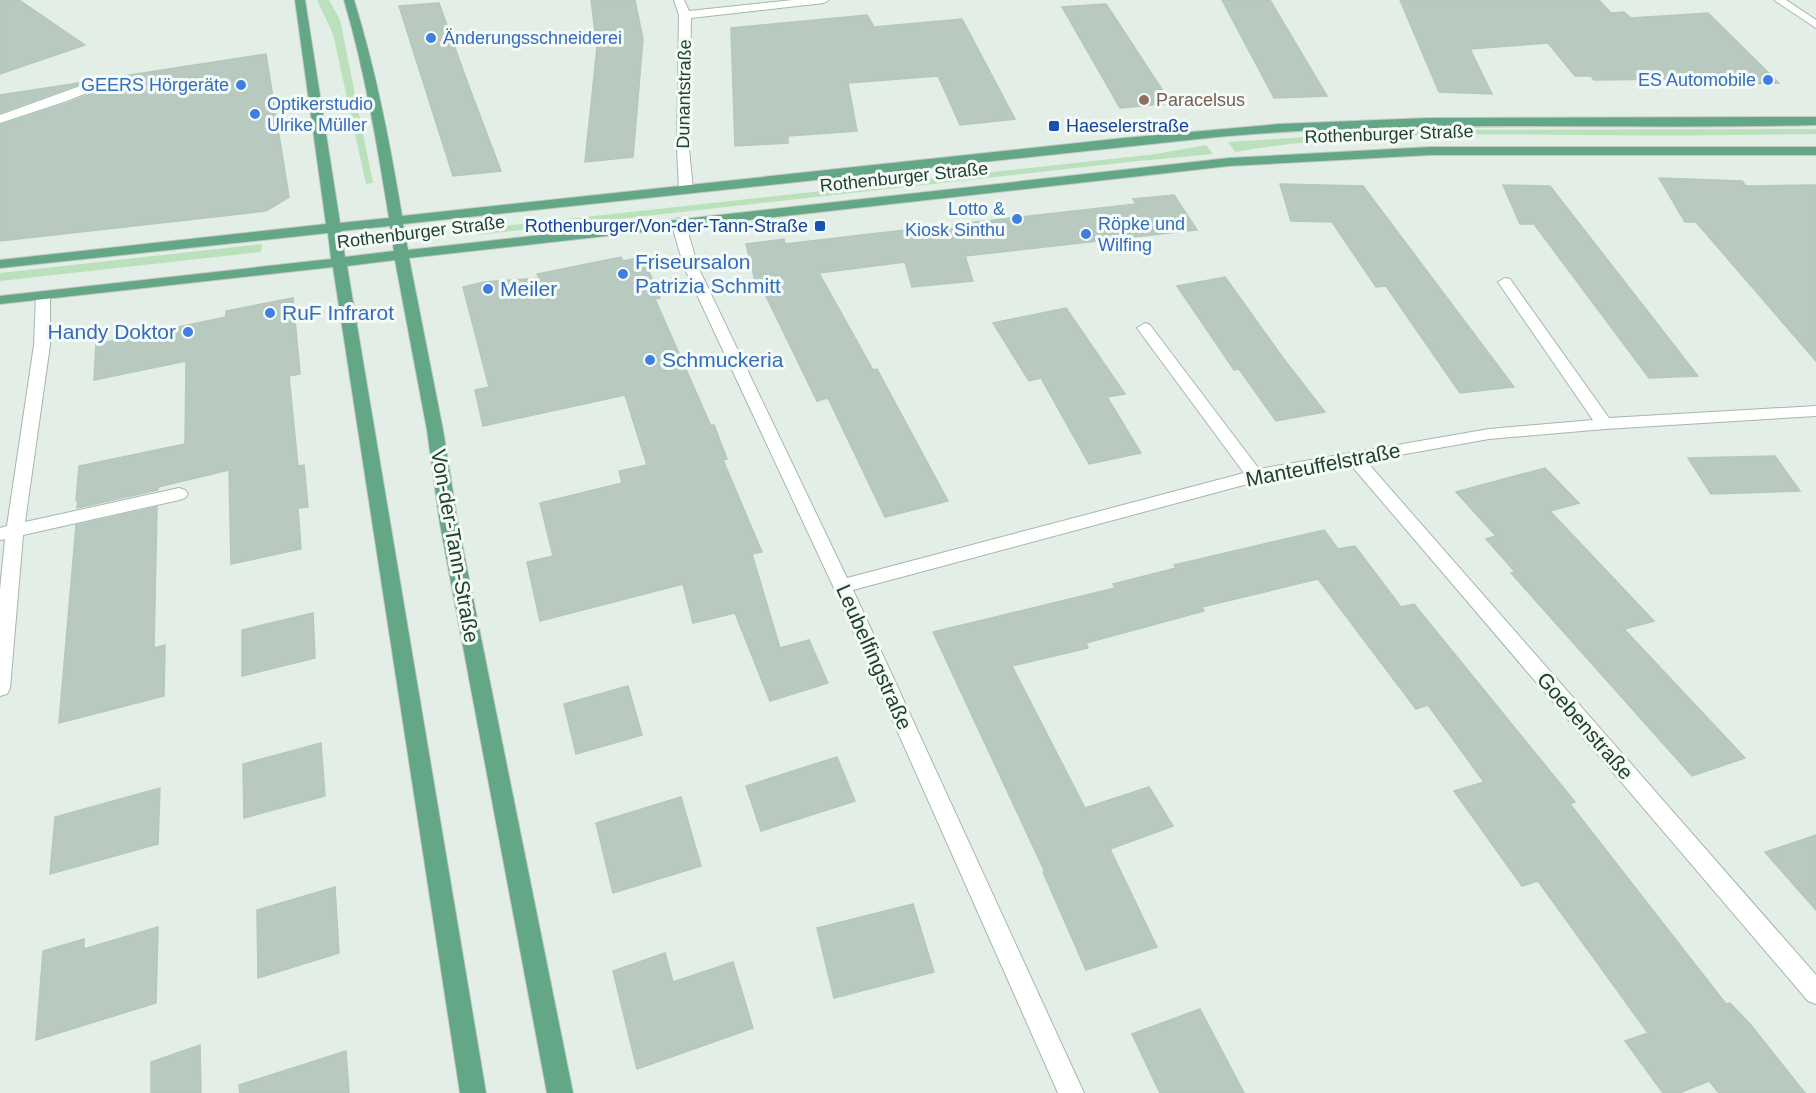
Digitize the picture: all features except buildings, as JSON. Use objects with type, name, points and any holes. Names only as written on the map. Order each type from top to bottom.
[{"type":"main road","points":[[300,0],[339,262],[473,1093]]},
{"type":"main road","name":"Von-der-Tann-Straße","points":[[349,0],[361,40],[382,134],[456,560],[560,1093]]},
{"type":"main road","name":"Rothenburger Straße","points":[[0,264],[1210,133],[1325,125],[1437,122],[1675,124],[1816,122]]},
{"type":"main road","name":"Rothenburger Straße","points":[[0,300],[1097,175],[1291,157],[1481,150],[1816,150]]},
{"type":"street","name":"Dunantstraße","points":[[679,0],[685,15],[682,149],[686,189]]},
{"type":"street","points":[[685,15],[824,0]]},
{"type":"street","points":[[1779,0],[1816,25]]},
{"type":"street","points":[[0,118],[63,98],[105,81]]},
{"type":"street","name":"Leubelfingstraße","points":[[678,222],[691,267],[842,586],[1071,1093]]},
{"type":"street","points":[[1505,282],[1605,424]]},
{"type":"street","points":[[0,688],[8,532],[42,345],[43,296]]},
{"type":"street","points":[[1145,328],[1255,476]]},
{"type":"street","name":"Manteuffelstraße","points":[[842,586],[1255,476],[1489,434],[1605,424],[1816,411]]},
{"type":"street","name":"Goebenstraße","points":[[1354,459],[1816,993]]},
{"type":"street","points":[[8,532],[179,494]]},
{"type":"green space","points":[[317,0],[329,0],[340,20],[373,183],[366,184],[333,34]]},
{"type":"green space","points":[[1816,129],[1816,134],[1407,136],[1320,141],[1235,152],[1228,142],[1417,130]]},
{"type":"green space","points":[[1206,145],[1213,154],[477,235],[476,229],[1156,154]]},
{"type":"green space","points":[[262,244],[261,252],[0,281],[0,273]]},
{"type":"place","name":"Änderungsschneiderei","points":[[431,38]]},
{"type":"place","name":"ES Automobile","points":[[1768,80]]},
{"type":"place","name":"GEERS Hörgeräte","points":[[241,85]]},
{"type":"place","name":"Paracelsus","points":[[1144,100]]},
{"type":"place","name":"Optikerstudio Ulrike Müller","points":[[255,114]]},
{"type":"place","name":"Haeselerstraße","points":[[1054,126]]},
{"type":"place","name":"Lotto & Kiosk Sinthu","points":[[1017,219]]},
{"type":"place","name":"Rothenburger/Von-der-Tann-Straße","points":[[820,226]]},
{"type":"place","name":"Röpke und Wilfing","points":[[1086,234]]},
{"type":"place","name":"Friseursalon Patrizia Schmitt","points":[[623,274]]},
{"type":"place","name":"Meiler","points":[[488,289]]},
{"type":"place","name":"RuF Infrarot","points":[[270,313]]},
{"type":"place","name":"Handy Doktor","points":[[188,332]]},
{"type":"place","name":"Schmuckeria","points":[[650,360]]}]
